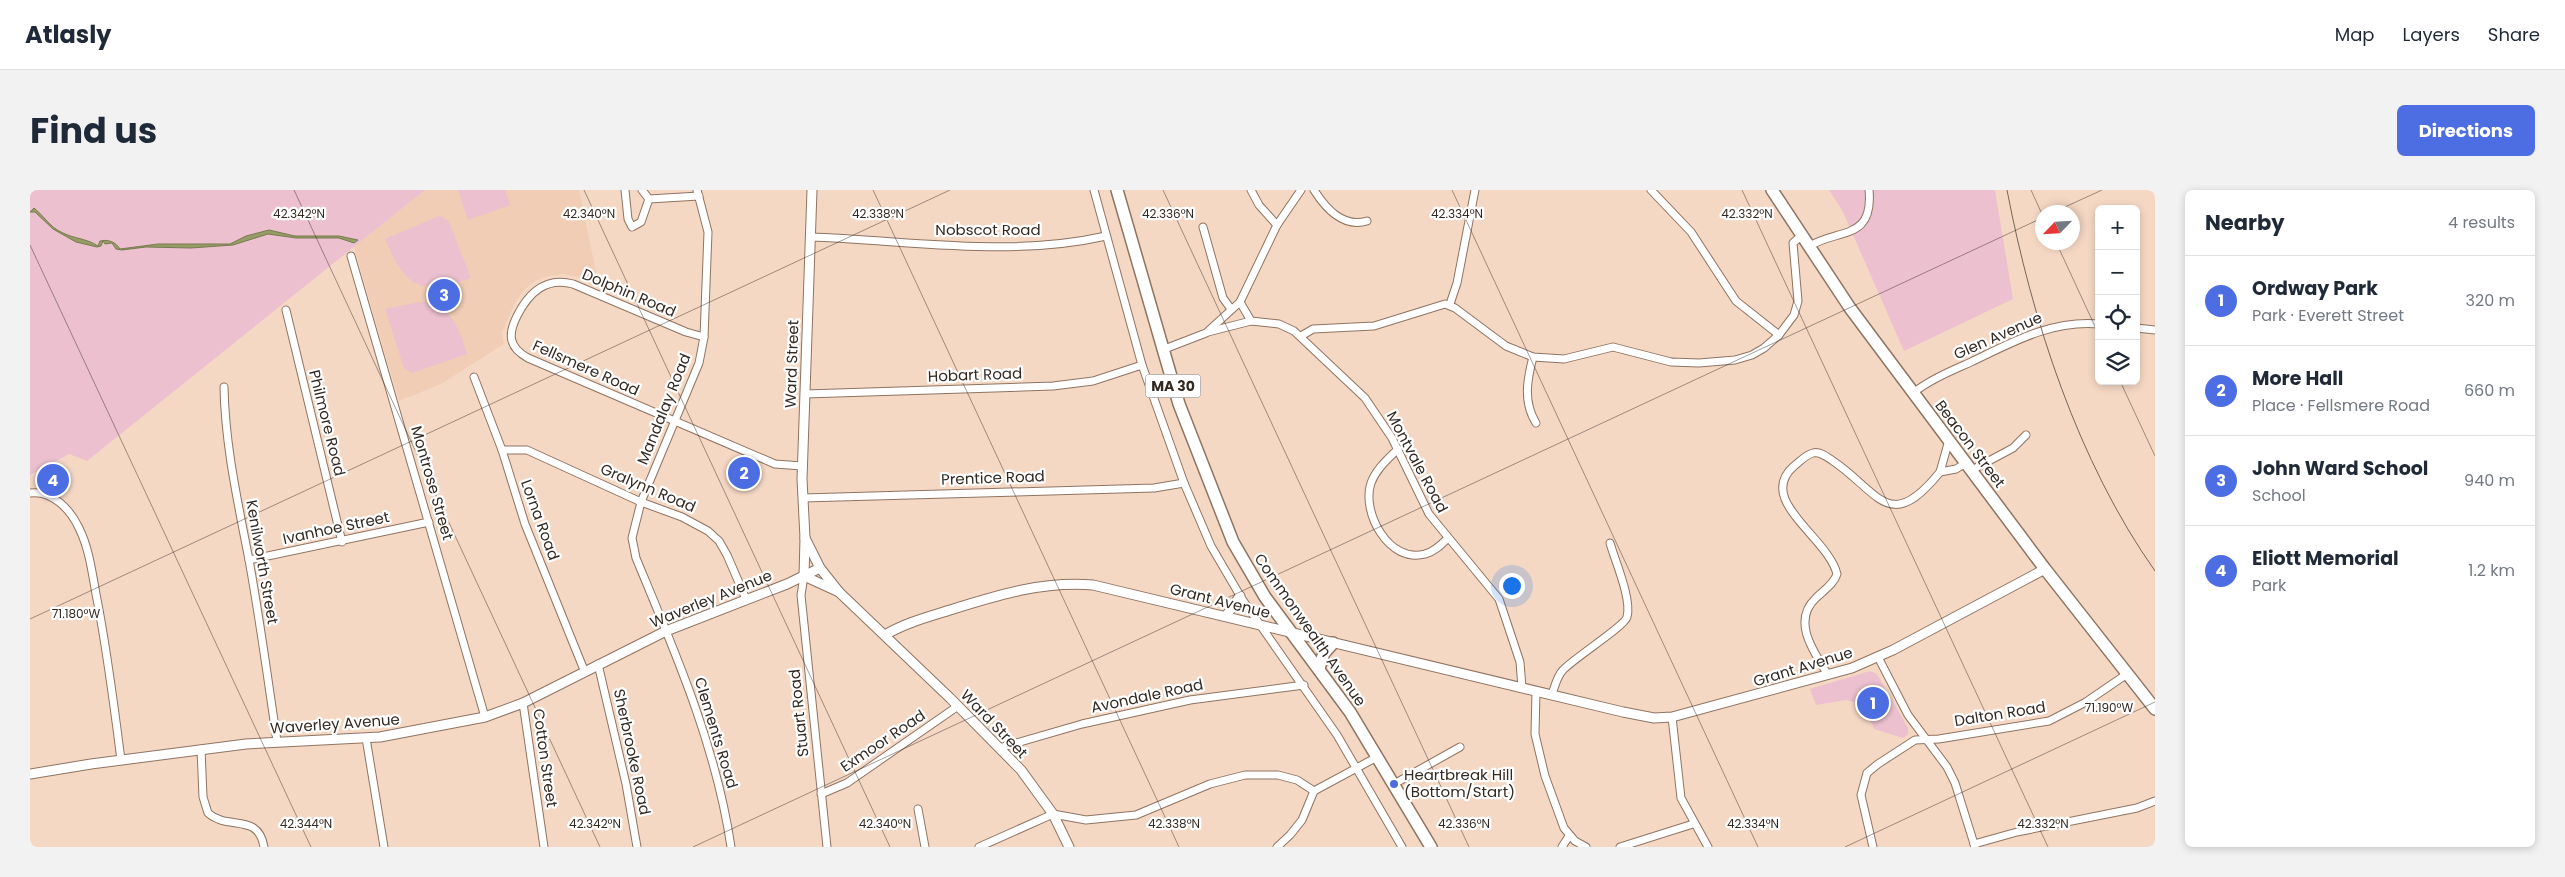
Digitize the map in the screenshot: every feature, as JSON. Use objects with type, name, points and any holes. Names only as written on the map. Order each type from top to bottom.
[{"type":"main road","name":"Commonwealth Avenue","points":[[1116,190],[1162,351],[1198,455],[1233,542],[1255,582],[1344,704],[1431,847]]},
{"type":"main road","name":"Beacon Street","points":[[1772,190],[1847,304],[2045,569],[2155,709]]},
{"type":"main road","points":[[1319,668],[1324,653],[1333,643]]},
{"type":"street","points":[[625,190],[628,219],[633,227],[641,222],[649,200]]},
{"type":"street","points":[[642,190],[649,200]]},
{"type":"street","name":"Ward Street","points":[[812,190],[802,466],[805,538],[804,576],[839,592]]},
{"type":"street","points":[[1094,190],[1142,365],[1184,483],[1211,546],[1240,596],[1304,685],[1357,768],[1402,847]]},
{"type":"street","points":[[1251,190],[1259,205],[1277,225]]},
{"type":"street","points":[[1162,351],[1206,333],[1240,302],[1277,225],[1301,190]]},
{"type":"street","points":[[1314,190],[1333,213],[1344,221],[1355,224],[1367,221]]},
{"type":"street","points":[[1450,304],[1461,266],[1475,190]]},
{"type":"street","points":[[1651,190],[1691,232],[1736,301],[1779,334]]},
{"type":"street","points":[[1808,247],[1818,240],[1843,235],[1856,229],[1867,211],[1869,190]]},
{"type":"street","points":[[649,200],[698,193]]},
{"type":"street","name":"Mandalay Road","points":[[666,630],[636,558],[632,538],[641,502],[699,363],[704,337],[708,232],[698,193]]},
{"type":"street","points":[[1203,227],[1223,298],[1231,310]]},
{"type":"street","name":"Nobscot Road","points":[[810,237],[987,247],[1073,242],[1106,236]]},
{"type":"street","points":[[1300,336],[1313,329],[1374,326],[1440,305],[1450,304],[1506,346],[1533,358],[1564,359],[1613,347],[1671,362],[1724,361],[1752,355],[1779,334],[1791,320],[1798,305],[1793,242],[1801,236]]},
{"type":"street","name":"Montrose Street","points":[[351,256],[485,717]]},
{"type":"street","name":"Dolphin Road","points":[[510,335],[529,296],[543,286],[562,282],[573,284],[686,332],[704,337]]},
{"type":"street","points":[[1240,302],[1251,321]]},
{"type":"street","name":"Philmore Road","points":[[286,310],[342,542]]},
{"type":"street","name":"Montvale Road","points":[[1206,333],[1251,321],[1284,325],[1300,336],[1365,398],[1398,450],[1420,498],[1447,539],[1499,600],[1520,662],[1522,688]]},
{"type":"street","name":"Glen Avenue","points":[[1914,393],[1935,379],[2039,331],[2072,323],[2095,324]]},
{"type":"street","points":[[2140,328],[2155,330]]},
{"type":"street","name":"Fellsmere Road","points":[[510,335],[514,348],[528,358],[775,464],[802,466]]},
{"type":"street","points":[[1533,358],[1527,401],[1528,409],[1536,423]]},
{"type":"street","name":"Hobart Road","points":[[805,394],[1053,386],[1093,381],[1142,365]]},
{"type":"street","name":"Lorna Road","points":[[474,377],[502,450],[525,524],[584,670]]},
{"type":"street","name":"Kenilworth Street","points":[[224,387],[225,423],[237,503],[249,560],[277,741]]},
{"type":"street","points":[[1940,472],[1969,467],[2013,448],[2026,435]]},
{"type":"street","points":[[1828,675],[1809,641],[1805,617],[1808,604],[1831,583],[1836,574],[1835,567],[1814,535],[1787,505],[1782,487],[1786,474],[1809,455],[1821,454],[1844,468],[1876,498],[1896,504],[1906,502],[1920,493],[1940,472],[1949,440]]},
{"type":"street","name":"Gralynn Road","points":[[502,450],[527,450],[641,502],[682,517],[714,536],[727,555],[746,598]]},
{"type":"street","points":[[1398,450],[1377,472],[1370,488],[1371,515],[1377,527],[1397,549],[1419,556],[1430,553],[1447,539]]},
{"type":"street","name":"Prentice Road","points":[[803,498],[1154,488],[1184,483]]},
{"type":"street","points":[[30,493],[39,492],[56,498],[72,515],[80,528],[88,551],[105,643],[121,760]]},
{"type":"street","name":"Ivanhoe Street","points":[[249,560],[342,542],[429,522]]},
{"type":"street","name":"Ward Street","points":[[805,538],[820,568],[839,592],[958,706],[1020,770],[1053,814],[1070,847]]},
{"type":"street","points":[[1552,694],[1562,671],[1600,639],[1622,625],[1627,617],[1627,601],[1610,543]]},
{"type":"street","name":"Waverley Avenue","points":[[30,774],[201,749],[277,741],[366,738],[403,734],[485,717],[523,703],[584,670],[666,630],[820,568]]},
{"type":"street","name":"Grant Avenue","points":[[885,635],[907,624],[998,595],[1049,584],[1093,585],[1623,712],[1654,718],[1672,717],[1828,675],[1878,657],[2045,569]]},
{"type":"street","name":"Stuart Road","points":[[804,576],[801,594],[827,847]]},
{"type":"street","points":[[1226,616],[1240,596]]},
{"type":"street","name":"Clements Road","points":[[666,630],[703,728],[716,774],[731,847]]},
{"type":"street","points":[[1878,657],[1908,715],[1947,767],[1955,784],[1974,845],[2018,832],[2137,808],[2155,801]]},
{"type":"street","name":"Sherbrooke Road","points":[[598,664],[624,777],[636,847]]},
{"type":"street","name":"Dalton Road","points":[[1873,847],[1861,795],[1867,773],[1907,745],[1915,740],[2049,721],[2086,702],[2127,674]]},
{"type":"street","name":"Avondale Road","points":[[999,748],[1082,724],[1190,700],[1304,685]]},
{"type":"street","points":[[1536,691],[1534,727],[1539,754],[1559,818],[1569,836],[1586,847]]},
{"type":"street","name":"Cotton Street","points":[[523,703],[544,847]]},
{"type":"street","name":"Exmoor Road","points":[[821,794],[847,783],[958,706]]},
{"type":"street","points":[[1672,717],[1681,798],[1693,824],[1708,847]]},
{"type":"street","points":[[366,738],[384,847]]},
{"type":"street","points":[[1394,784],[1460,747]]},
{"type":"street","points":[[201,749],[203,797],[208,812],[223,822],[246,824],[257,830],[262,837],[264,847]]},
{"type":"street","points":[[1277,847],[1302,820],[1314,790],[1377,757]]},
{"type":"street","points":[[979,847],[1053,814],[1086,820],[1136,815],[1215,782],[1245,774],[1278,775],[1297,780],[1314,790]]},
{"type":"street","points":[[918,808],[926,847]]},
{"type":"street","points":[[1620,847],[1693,824]]},
{"type":"street","points":[[1562,847],[1569,836]]},
{"type":"shaded area","points":[[30,190],[425,190],[87,461],[69,454],[30,475]]},
{"type":"shaded area","points":[[425,190],[579,190],[599,286],[577,277],[563,274],[535,281],[525,289],[515,303],[502,332],[504,344],[441,384],[399,401],[354,247]]},
{"type":"shaded area","points":[[458,190],[505,190],[510,205],[468,220]]},
{"type":"shaded area","points":[[1829,190],[1995,190],[2013,299],[1904,351],[1843,212]]},
{"type":"shaded area","points":[[34,208],[61,232],[98,246],[100,241],[103,240],[109,241],[114,243],[120,249],[158,244],[230,244],[246,236],[269,230],[295,236],[339,236],[358,240],[354,243],[339,238],[296,238],[268,234],[233,245],[191,248],[146,247],[122,250],[116,249],[112,243],[105,244],[103,241],[101,246],[97,247],[76,242],[53,229],[35,212],[30,212]]},
{"type":"shaded area","points":[[439,216],[448,220],[471,278],[454,284],[439,286],[417,284],[408,278],[400,268],[385,239]]},
{"type":"shaded area","points":[[420,302],[439,308],[452,319],[461,335],[467,354],[412,373],[404,368],[385,309]]},
{"type":"shaded area","points":[[56,468],[63,473],[62,493],[45,483],[43,479],[45,474]]},
{"type":"shaded area","points":[[1870,671],[1877,674],[1908,728],[1908,734],[1903,738],[1874,729],[1864,705],[1846,700],[1816,705],[1810,689]]},
{"type":"tram line","points":[[2007,190],[2030,289],[2045,339],[2081,437],[2103,484],[2128,529],[2155,571]]},
{"type":"place","name":"John Ward School","points":[[444,295]]},
{"type":"place","name":"More Hall","points":[[744,473]]},
{"type":"place","name":"Eliott Memorial","points":[[53,480]]},
{"type":"place","name":"Ordway Park","points":[[1873,703]]},
{"type":"place","name":"Heartbreak Hill (Bottom/Start)","points":[[1394,784]]}]
